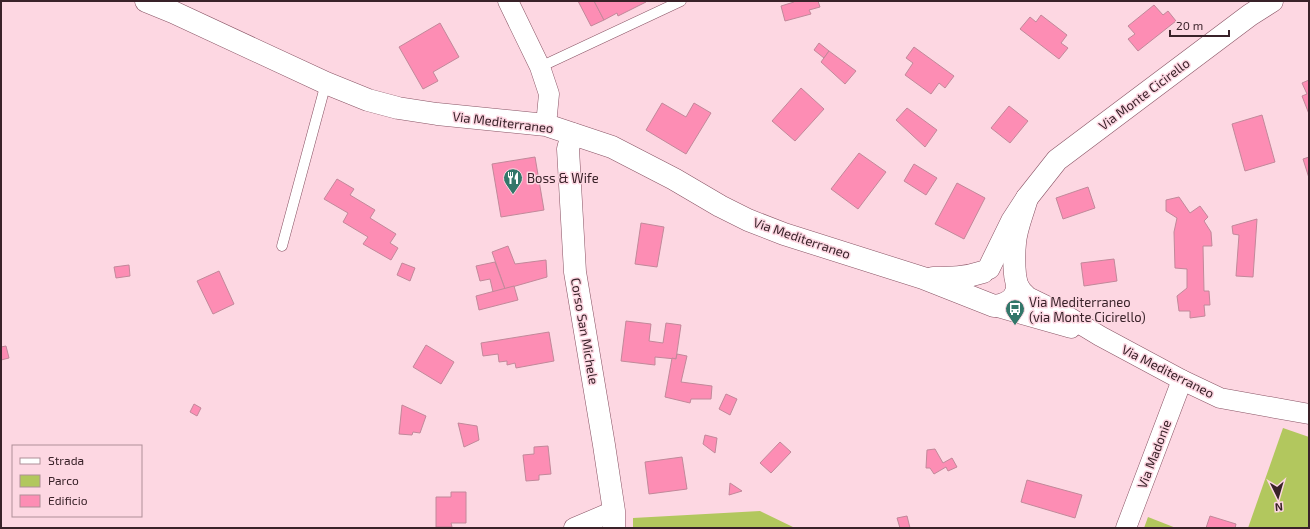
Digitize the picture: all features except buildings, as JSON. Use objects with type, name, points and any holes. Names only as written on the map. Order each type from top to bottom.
[{"type":"street","name":"Via Mediterraneo","points":[[146,1],[326,83],[368,100],[398,108],[437,114],[546,125],[612,147],[748,220],[784,234],[923,278]]},
{"type":"street","points":[[508,1],[540,67],[549,94],[546,125]]},
{"type":"street","name":"Via Monte Cicirello","points":[[986,270],[1012,220],[1057,160],[1244,19],[1272,1]]},
{"type":"street","name":"Corso San Michele","points":[[572,134],[568,149],[575,272],[604,445],[614,520]]},
{"type":"street","points":[[986,270],[978,278],[977,285],[978,292],[982,299],[991,305],[1002,305],[1009,302],[1014,297],[1017,290],[1015,242],[1027,198]]},
{"type":"street","points":[[923,278],[954,278],[970,276],[996,266],[1004,267],[1010,270],[1022,292],[1067,316],[1100,336]]},
{"type":"street","points":[[923,278],[991,305],[1100,336]]},
{"type":"street","name":"Via Mediterraneo","points":[[1100,336],[1182,380],[1220,398],[1309,414]]},
{"type":"street","name":"Via Madonie","points":[[1126,528],[1182,380]]},
{"type":"street","points":[[574,528],[614,520]]},
{"type":"lane","points":[[540,67],[681,1]]},
{"type":"lane","points":[[282,246],[326,83]]},
{"type":"green space","points":[[1283,428],[1309,437],[1309,528],[1248,528]]},
{"type":"green space","points":[[760,511],[795,528],[633,528],[633,518]]},
{"type":"green space","points":[[1148,517],[1176,528],[1144,528]]},
{"type":"place","name":"Boss & Wife","points":[[513,195]]},
{"type":"place","name":"Via Mediterraneo (via Monte Cicirello)","points":[[1015,326]]}]
